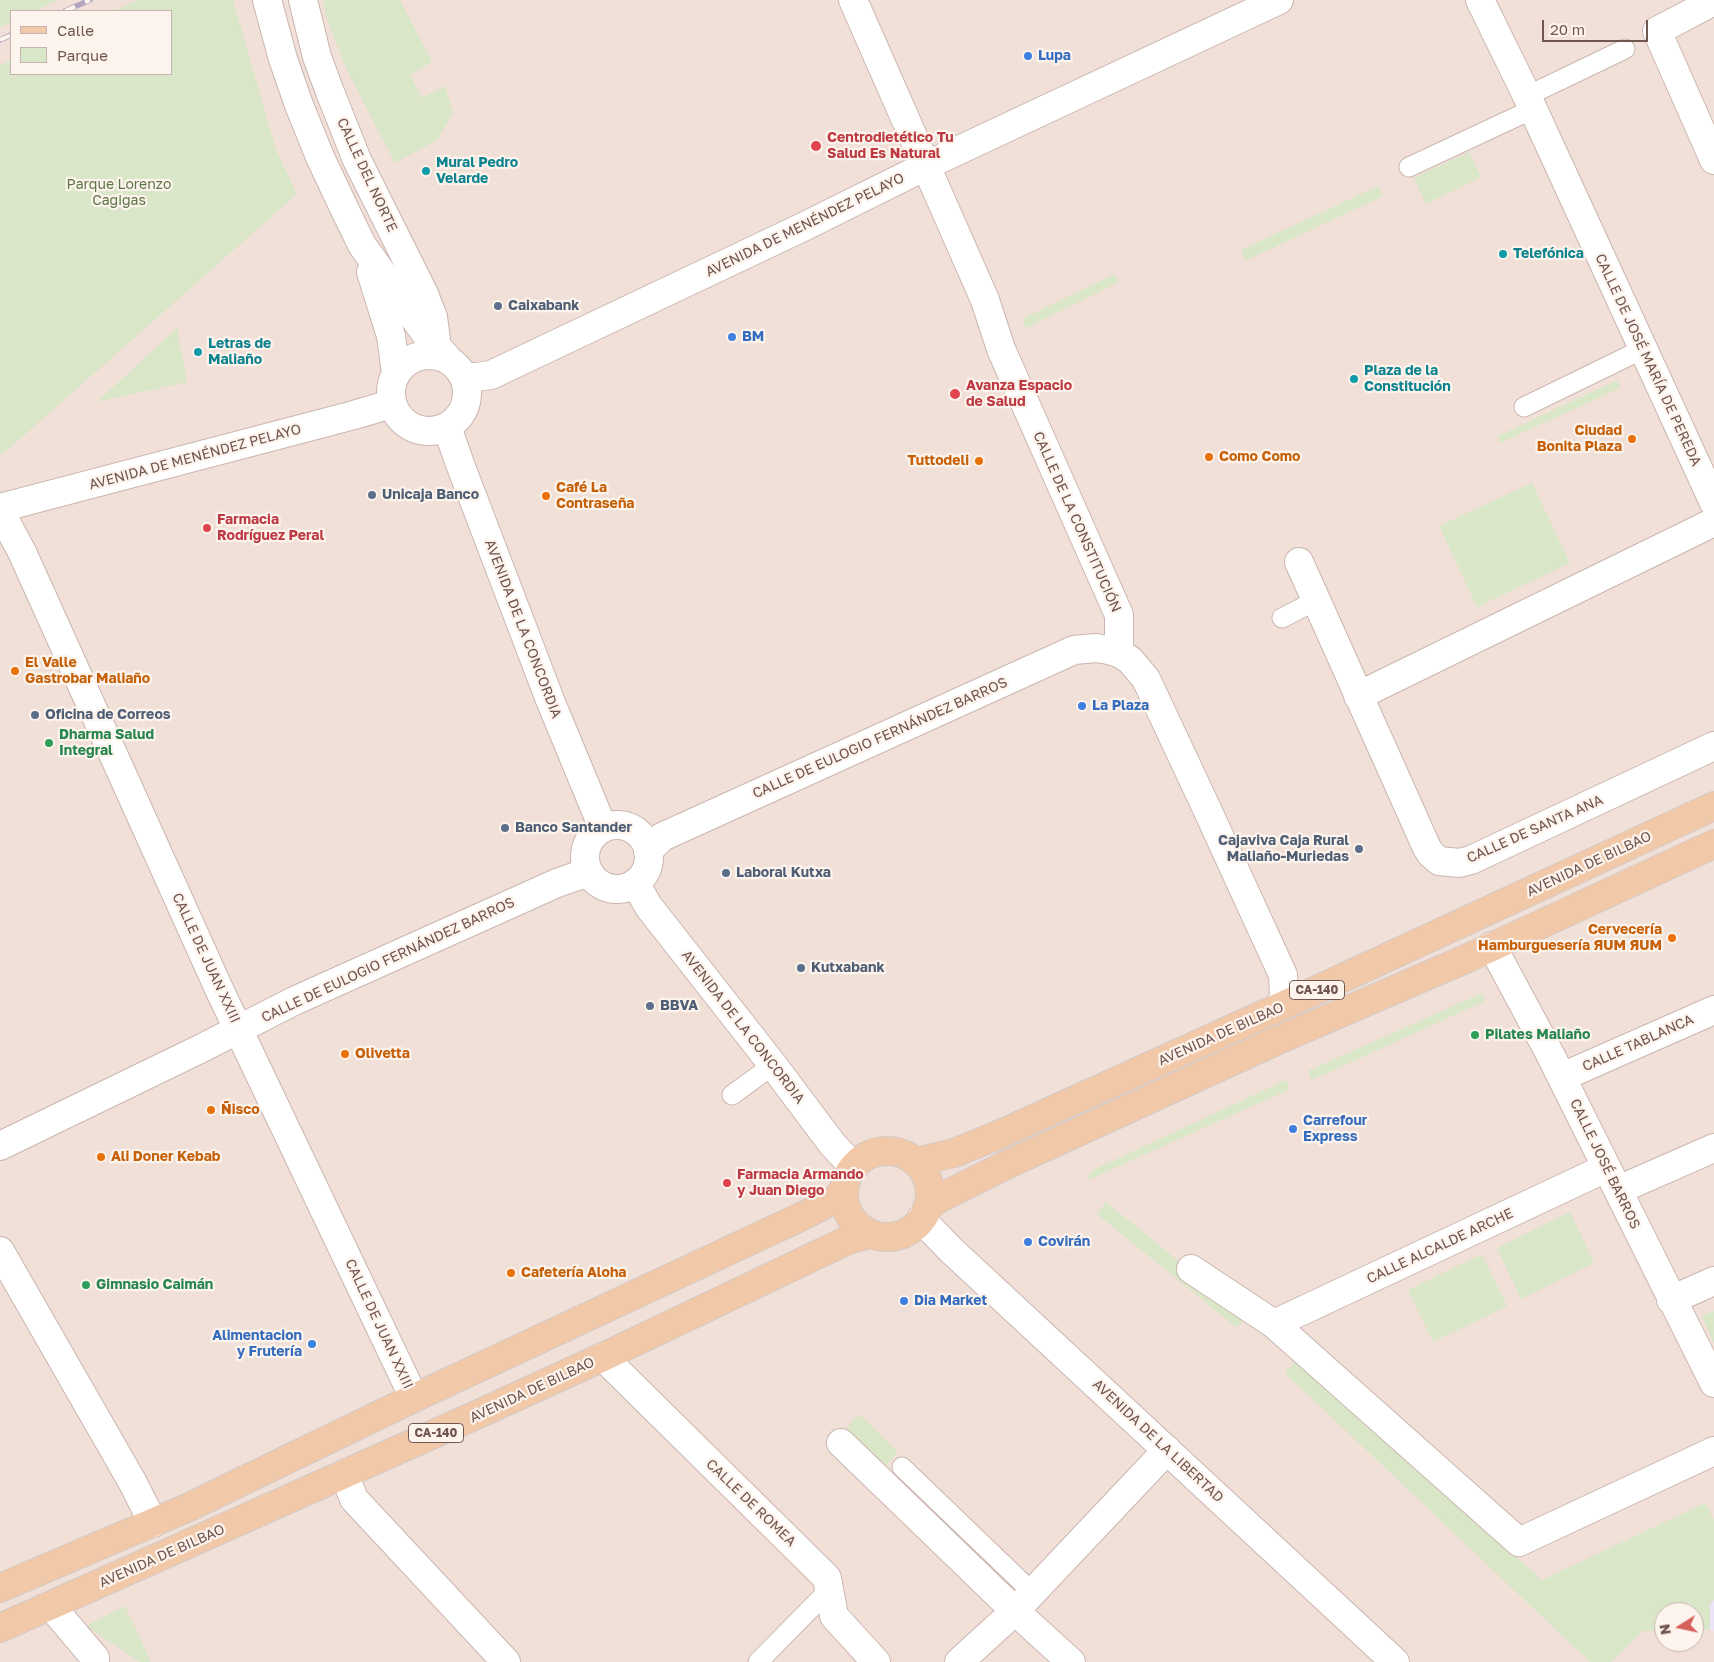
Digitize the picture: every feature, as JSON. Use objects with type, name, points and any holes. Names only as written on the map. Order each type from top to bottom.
[{"type":"main road","name":"AVENIDA DE BILBAO","points":[[915,1162],[954,1153],[996,1136],[1280,1008],[1714,806]]},
{"type":"main road","name":"AVENIDA DE BILBAO","points":[[924,1213],[940,1198],[1026,1156],[1714,844]]},
{"type":"main road","name":"CA-140","points":[[0,1588],[187,1508],[414,1398],[807,1214],[837,1198],[849,1178],[868,1156],[883,1152],[902,1154],[915,1162]]},
{"type":"main road","points":[[915,1162],[926,1179],[929,1198],[924,1213]]},
{"type":"main road","points":[[849,1178],[844,1198],[848,1212],[858,1226],[870,1234]]},
{"type":"main road","name":"CA-140","points":[[870,1234],[886,1237],[903,1234],[916,1226],[924,1213]]},
{"type":"main road","name":"AVENIDA DE BILBAO","points":[[0,1628],[603,1358],[848,1240],[870,1234]]},
{"type":"street","points":[[267,0],[283,59],[303,114],[320,157],[362,245],[387,321],[396,373]]},
{"type":"street","name":"CALLE DEL NORTE","points":[[303,0],[317,57],[357,160],[424,294],[449,361]]},
{"type":"street","name":"CALLE DE LA CONSTITUCIÓN","points":[[853,0],[985,300],[1001,349],[1119,615],[1119,653]]},
{"type":"street","name":"CALLE DE JOSÉ MARÍA DE PEREDA","points":[[1480,0],[1530,102],[1643,349],[1707,472],[1714,503]]},
{"type":"street","points":[[1714,1],[1656,31],[1714,160]]},
{"type":"street","name":"AVENIDA DE MENÉNDEZ PELAYO","points":[[449,361],[476,377],[491,374],[803,227],[1262,4]]},
{"type":"street","points":[[362,245],[449,361],[467,388],[467,399],[463,410],[456,420],[447,427],[437,431],[415,430],[398,417],[390,404],[391,384],[396,373],[403,364],[419,356],[436,355],[449,361]]},
{"type":"street","name":"AVENIDA DE MENÉNDEZ PELAYO","points":[[0,508],[390,404]]},
{"type":"street","name":"AVENIDA DE LA CONCORDIA","points":[[447,427],[546,691],[603,828]]},
{"type":"street","name":"CALLE DE JUAN XXIII","points":[[0,518],[6,522],[22,552],[238,1029],[414,1398]]},
{"type":"street","points":[[1358,696],[1714,522]]},
{"type":"street","name":"CALLE DE SANTA ANA","points":[[1298,562],[1427,848],[1439,861],[1459,863],[1471,860],[1714,746]]},
{"type":"street","name":"CALLE DE EULOGIO FERNÁNDEZ BARROS","points":[[648,851],[656,841],[669,834],[1074,650],[1096,648],[1119,653]]},
{"type":"street","points":[[1119,653],[1130,660],[1146,679],[1283,976],[1284,998],[1280,1008]]},
{"type":"street","points":[[622,826],[630,829],[639,834],[645,842],[648,851],[648,865],[641,878],[626,888],[611,888],[597,882],[590,874],[586,865],[585,854],[588,844],[594,835],[603,828],[622,826]]},
{"type":"street","name":"CALLE DE EULOGIO FERNÁNDEZ BARROS","points":[[0,1146],[200,1050],[294,1001],[548,887],[577,876],[590,874]]},
{"type":"street","name":"AVENIDA DE LA CONCORDIA","points":[[635,883],[649,907],[833,1145],[849,1178]]},
{"type":"street","name":"CALLE JOSÉ BARROS","points":[[1492,946],[1562,1077],[1714,1383]]},
{"type":"street","name":"CALLE TABLANCA","points":[[1562,1077],[1714,1010]]},
{"type":"street","name":"CALLE ALCALDE ARCHE","points":[[1274,1324],[1612,1179],[1714,1148]]},
{"type":"street","name":"AVENIDA DE LA LIBERTAD","points":[[924,1213],[951,1250],[1395,1662]]},
{"type":"street","points":[[0,1251],[133,1483],[153,1523]]},
{"type":"street","points":[[1191,1269],[1274,1324],[1519,1542],[1714,1451]]},
{"type":"street","points":[[1672,1300],[1714,1281]]},
{"type":"street","name":"CALLE DE ROMEA","points":[[603,1358],[827,1578],[834,1616],[876,1662]]},
{"type":"street","points":[[840,1443],[1023,1602],[1071,1662]]},
{"type":"street","points":[[959,1662],[1023,1602],[1167,1450]]},
{"type":"street","points":[[344,1474],[354,1499],[506,1662]]},
{"type":"street","points":[[51,1606],[95,1658],[95,1662]]},
{"type":"lane","points":[[1409,167],[1625,49]]},
{"type":"lane","points":[[1524,407],[1643,349]]},
{"type":"lane","points":[[1282,618],[1316,601]]},
{"type":"lane","points":[[732,1095],[773,1065]]},
{"type":"lane","points":[[902,1466],[1023,1602]]},
{"type":"lane","points":[[758,1662],[829,1590]]},
{"type":"shaded area","points":[[0,0],[1714,0],[1714,1662],[0,1662]]},
{"type":"shaded area","points":[[1714,1600],[1714,1631],[1710,1630],[1710,1603]]},
{"type":"green space","points":[[0,0],[58,0],[36,10],[10,10],[10,22],[0,27]]},
{"type":"green space","name":"Parque Lorenzo Cagigas","points":[[138,0],[233,0],[276,150],[297,194],[4,453],[0,454],[0,65],[10,60],[10,75],[172,75],[172,10],[116,10]]},
{"type":"green space","points":[[324,0],[400,0],[432,62],[410,75],[422,98],[445,86],[453,113],[437,140],[395,163],[346,68],[325,14]]},
{"type":"green space","points":[[1469,152],[1481,177],[1426,204],[1414,178]]},
{"type":"green space","points":[[1378,186],[1383,196],[1245,261],[1241,250]]},
{"type":"green space","points":[[1115,274],[1119,282],[1026,328],[1022,319]]},
{"type":"green space","points":[[177,328],[187,382],[97,402]]},
{"type":"green space","points":[[1617,380],[1620,388],[1500,443],[1498,436]]},
{"type":"green space","points":[[1532,483],[1570,563],[1477,607],[1439,526]]},
{"type":"green space","points":[[1482,993],[1485,1001],[1312,1080],[1308,1071]]},
{"type":"green space","points":[[1286,1080],[1290,1089],[1088,1180],[1093,1170]]},
{"type":"green space","points":[[1106,1202],[1247,1317],[1237,1328],[1097,1214]]},
{"type":"green space","points":[[1570,1212],[1594,1263],[1521,1299],[1497,1248]]},
{"type":"green space","points":[[1482,1254],[1507,1306],[1433,1342],[1408,1290]]},
{"type":"green space","points":[[1714,1311],[1714,1343],[1702,1316]]},
{"type":"green space","points":[[1298,1359],[1542,1580],[1705,1503],[1714,1520],[1714,1600],[1710,1603],[1710,1630],[1704,1630],[1704,1602],[1654,1602],[1654,1630],[1642,1631],[1611,1662],[1590,1662],[1285,1373]]},
{"type":"green space","points":[[859,1414],[898,1452],[883,1469],[843,1432]]},
{"type":"green space","points":[[125,1606],[151,1662],[140,1662],[86,1626]]},
{"type":"railway","points":[[67,10],[90,0]]},
{"type":"railway","points":[[0,40],[10,35]]},
{"type":"place","name":"Lupa","points":[[1028,56]]},
{"type":"place","name":"Centrodietético Tu Salud Es Natural","points":[[816,146]]},
{"type":"place","name":"Mural Pedro Velarde","points":[[426,171]]},
{"type":"place","name":"Telefónica","points":[[1503,254]]},
{"type":"place","name":"Caixabank","points":[[498,306]]},
{"type":"place","name":"BM","points":[[732,337]]},
{"type":"place","name":"Letras de Maliaño","points":[[198,352]]},
{"type":"place","name":"Plaza de la Constitución","points":[[1354,379]]},
{"type":"place","name":"Avanza Espacio de Salud","points":[[955,394]]},
{"type":"place","name":"Ciudad Bonita Plaza","points":[[1632,439]]},
{"type":"place","name":"Como Como","points":[[1209,457]]},
{"type":"place","name":"Tuttodeli","points":[[979,461]]},
{"type":"place","name":"Unicaja Banco","points":[[372,495]]},
{"type":"place","name":"Café La Contraseña","points":[[546,496]]},
{"type":"place","name":"Farmacia Rodríguez Peral","points":[[207,528]]},
{"type":"place","name":"El Valle Gastrobar Maliaño","points":[[15,671]]},
{"type":"place","name":"La Plaza","points":[[1082,706]]},
{"type":"place","name":"Oficina de Correos","points":[[35,715]]},
{"type":"place","name":"Dharma Salud Integral","points":[[49,743]]},
{"type":"place","name":"Banco Santander","points":[[505,828]]},
{"type":"place","name":"Cajaviva Caja Rural Maliaño-Muriedas","points":[[1359,849]]},
{"type":"place","name":"Laboral Kutxa","points":[[726,873]]},
{"type":"place","name":"Cervecería Hamburguesería ЯUM ЯUM","points":[[1672,938]]},
{"type":"place","name":"Kutxabank","points":[[801,968]]},
{"type":"place","name":"BBVA","points":[[650,1006]]},
{"type":"place","name":"Pilates Maliaño","points":[[1475,1035]]},
{"type":"place","name":"Olivetta","points":[[345,1054]]},
{"type":"place","name":"Ñisco","points":[[211,1110]]},
{"type":"place","name":"Carrefour Express","points":[[1293,1129]]},
{"type":"place","name":"Ali Doner Kebab","points":[[101,1157]]},
{"type":"place","name":"Farmacia Armando y Juan Diego","points":[[727,1183]]},
{"type":"place","name":"Covirán","points":[[1028,1242]]},
{"type":"place","name":"Cafetería Aloha","points":[[511,1273]]},
{"type":"place","name":"Gimnasio Caimán","points":[[86,1285]]},
{"type":"place","name":"Dia Market","points":[[904,1301]]},
{"type":"place","name":"Alimentacion y Frutería","points":[[312,1344]]}]
